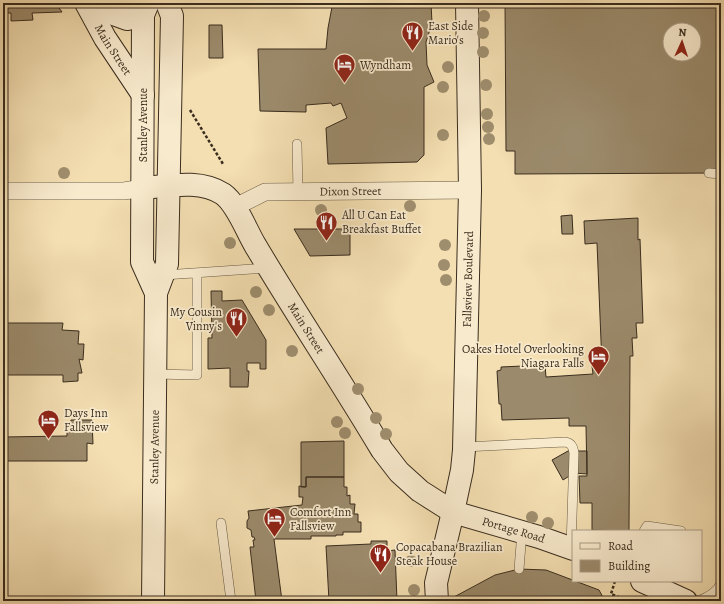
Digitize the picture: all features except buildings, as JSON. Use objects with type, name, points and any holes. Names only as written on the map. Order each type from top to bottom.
[{"type":"main road","name":"Main Street","points":[[86,3],[105,38],[143,95]]},
{"type":"main road","name":"Main Street","points":[[98,3],[116,15],[127,19],[146,9]]},
{"type":"main road","name":"Stanley Avenue","points":[[153,601],[155,374],[159,284],[167,264],[169,186],[172,16],[167,3]]},
{"type":"main road","name":"Fallsview Boulevard","points":[[437,601],[436,583],[454,512],[462,470],[464,447],[470,190],[467,3]]},
{"type":"main road","name":"Stanley Avenue","points":[[146,9],[143,95],[142,262],[159,284]]},
{"type":"main road","name":"Main Street","points":[[143,188],[205,185],[224,194],[235,207],[255,245],[382,450],[399,472],[420,491],[454,512]]},
{"type":"main road","name":"Portage Road","points":[[454,512],[572,548]]},
{"type":"main road","points":[[656,590],[686,601]]},
{"type":"street","points":[[3,191],[124,191],[143,188]]},
{"type":"street","name":"Dixon Street","points":[[235,207],[265,192],[470,190]]},
{"type":"lane","points":[[297,144],[298,192]]},
{"type":"lane","points":[[709,173],[721,174]]},
{"type":"lane","points":[[159,284],[197,273],[269,267]]},
{"type":"lane","points":[[155,374],[197,375],[197,273]]},
{"type":"lane","points":[[464,447],[569,443],[573,447],[574,453],[572,530]]},
{"type":"lane","points":[[221,523],[231,601]]},
{"type":"lane","points":[[645,530],[647,526],[674,530]]},
{"type":"lane","points":[[519,568],[522,532]]},
{"type":"lane","points":[[698,601],[706,599],[718,589],[721,584]]},
{"type":"path","points":[[187,106],[223,164]]},
{"type":"path","points":[[615,582],[611,594],[629,601]]},
{"type":"place","name":"East Side Mario's","points":[[413,52]]},
{"type":"place","name":"Wyndham","points":[[344,84]]},
{"type":"place","name":"All U Can Eat Breakfast Buffet","points":[[326,242]]},
{"type":"place","name":"My Cousin Vinny's","points":[[237,338]]},
{"type":"place","name":"Oakes Hotel Overlooking Niagara Falls","points":[[599,376]]},
{"type":"place","name":"Days Inn Fallsview","points":[[48,440]]},
{"type":"place","name":"Comfort Inn Fallsview","points":[[274,538]]},
{"type":"place","name":"Copacabana Brazilian Steak House","points":[[380,574]]}]
